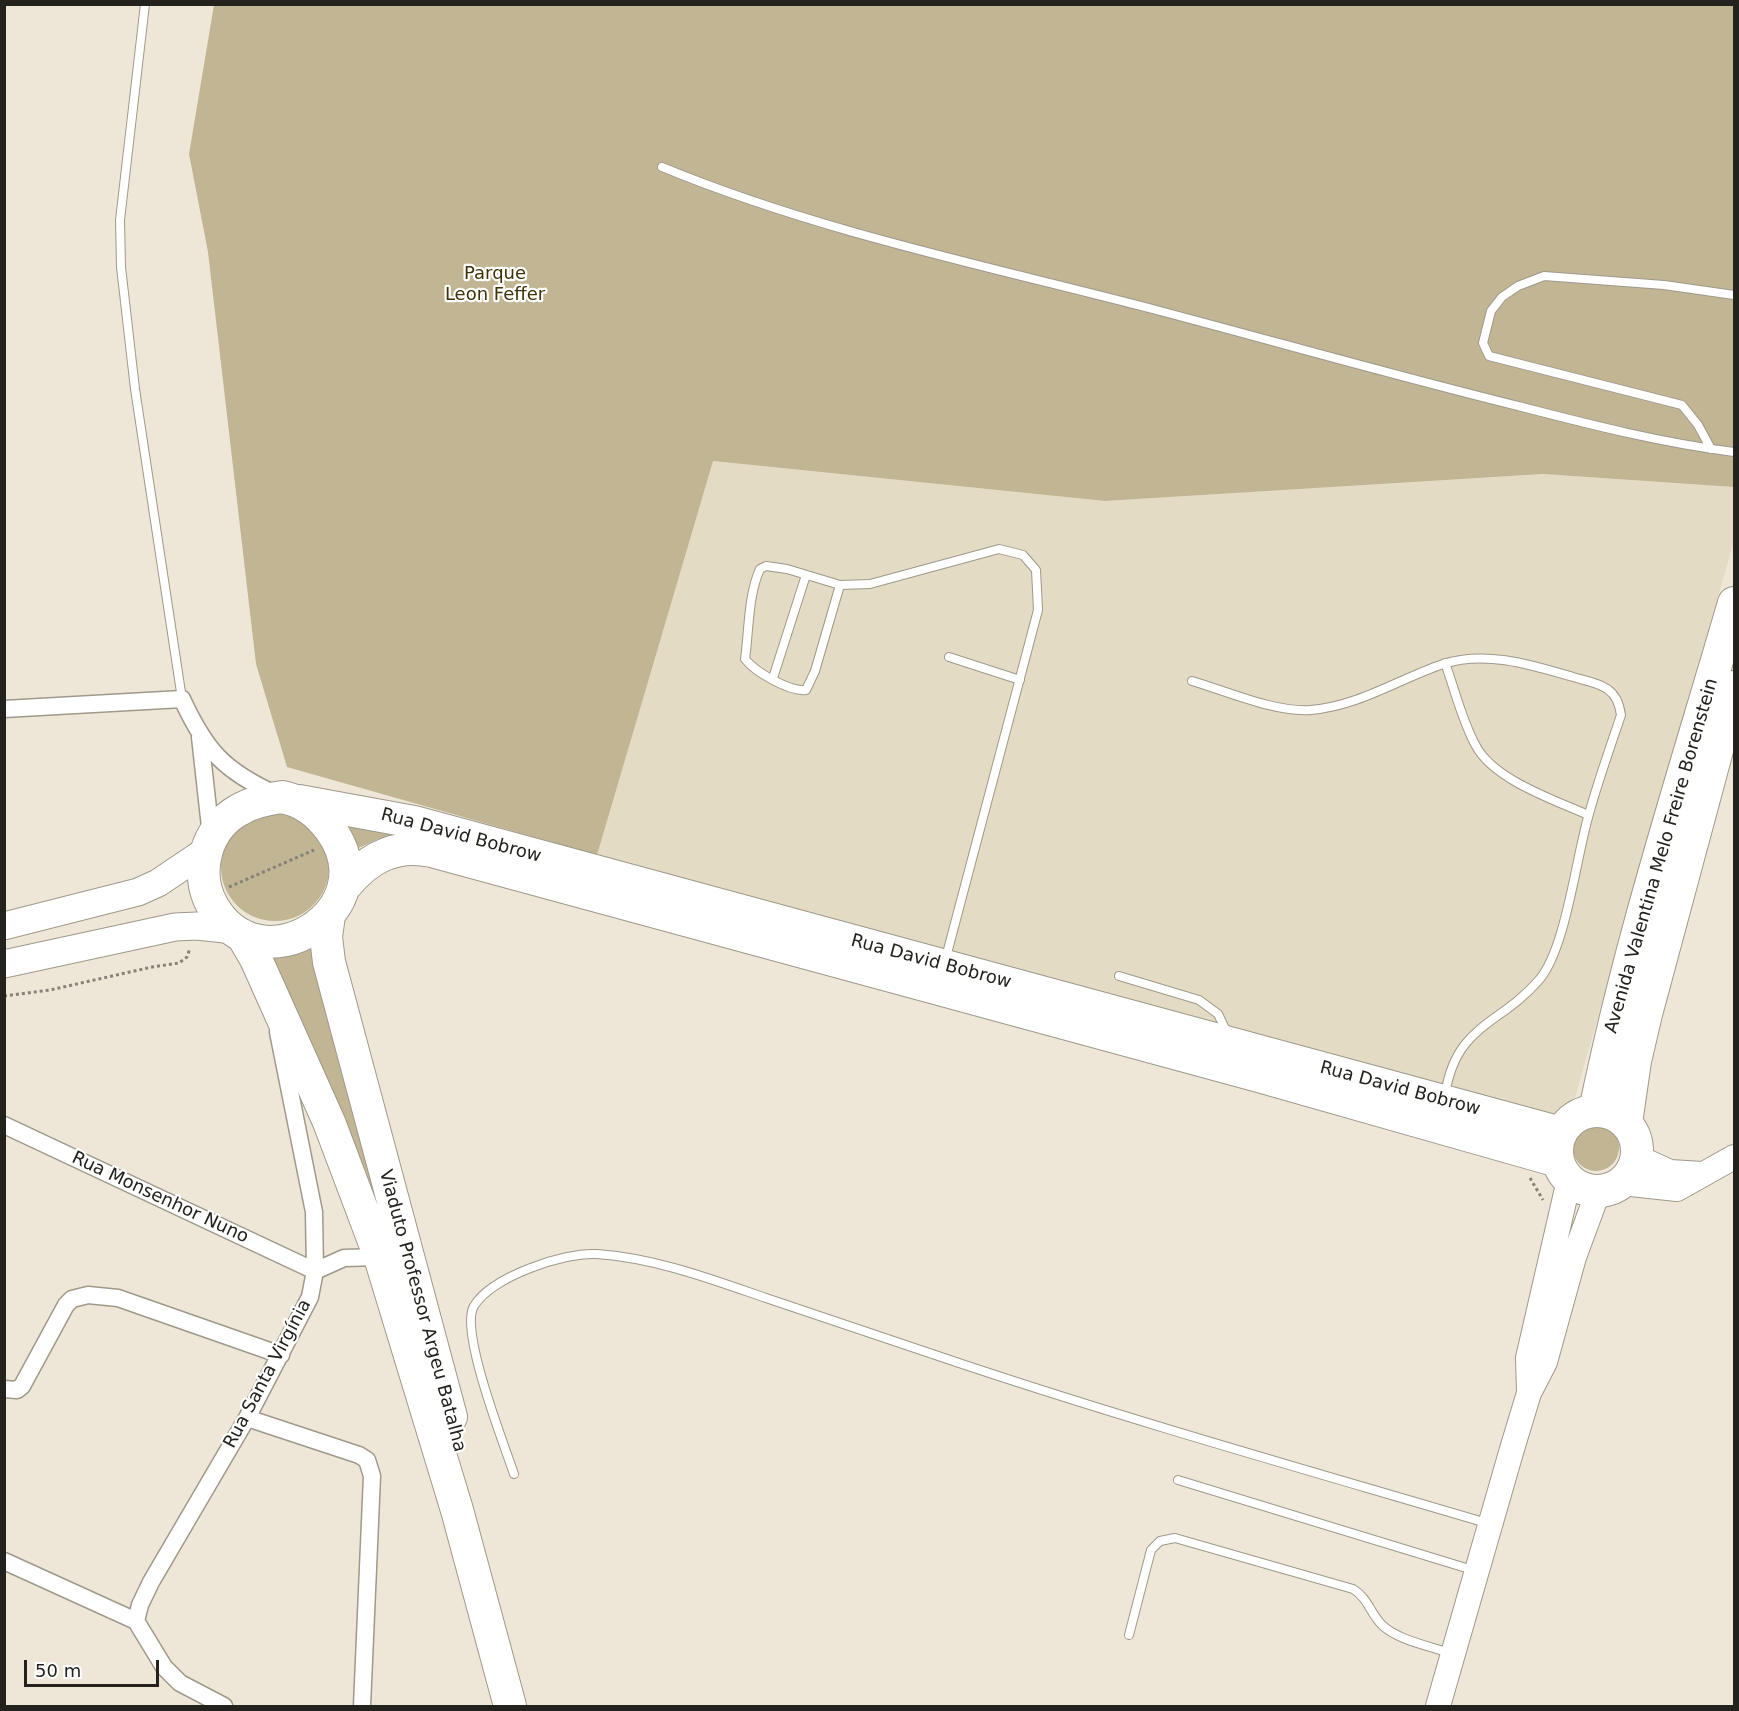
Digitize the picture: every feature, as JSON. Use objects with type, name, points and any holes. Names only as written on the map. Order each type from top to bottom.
[{"type":"highway","name":"Avenida Valentina Melo Freire Borenstein","points":[[1595,1111],[1606,1058],[1655,871],[1734,603]]},
{"type":"highway","name":"Avenida Valentina Melo Freire Borenstein","points":[[1626,1123],[1635,1061],[1643,1026],[1734,687]]},
{"type":"highway","points":[[290,799],[319,816],[337,840],[342,851],[345,886]]},
{"type":"highway","name":"Rua David Bobrow","points":[[209,844],[221,823],[238,810],[290,799],[414,822],[1444,1102],[1563,1158]]},
{"type":"highway","points":[[209,844],[203,874],[208,896],[220,916],[238,932]]},
{"type":"highway","name":"Rua David Bobrow","points":[[238,932],[264,941],[291,940],[316,928],[329,915],[345,886],[365,866],[387,852],[408,848],[432,851],[1563,1158]]},
{"type":"highway","name":"Viaduto Professor Argeu Batalha","points":[[329,915],[326,937],[329,962],[467,1512],[510,1707]]},
{"type":"highway","name":"Rua Santa Virgínia","points":[[238,932],[273,999]]},
{"type":"highway","name":"Viaduto Professor Argeu Batalha","points":[[273,999],[329,1122],[380,1257],[467,1512],[526,1707]]},
{"type":"highway","points":[[1595,1111],[1617,1116],[1626,1123],[1636,1140],[1637,1156],[1633,1172],[1610,1187],[1578,1186],[1563,1158],[1575,1118],[1595,1111]]},
{"type":"main road","points":[[4,926],[138,892],[168,876],[209,844]]},
{"type":"main road","points":[[4,964],[175,927],[197,926],[238,932]]},
{"type":"main road","points":[[1637,1156],[1670,1172],[1702,1174]]},
{"type":"main road","points":[[1529,1393],[1528,1358],[1563,1158]]},
{"type":"main road","points":[[1438,1707],[1529,1393],[1545,1362],[1574,1257],[1610,1187],[1677,1189],[1734,1158]]},
{"type":"street","points":[[4,709],[182,699],[199,736],[211,751],[236,773],[290,799]]},
{"type":"street","points":[[199,736],[209,844]]},
{"type":"street","name":"Rua Santa Virgínia","points":[[136,1622],[140,1605],[151,1582],[247,1418],[310,1298],[315,1271],[314,1212],[284,1066],[273,999]]},
{"type":"street","name":"Rua Monsenhor Nuno","points":[[4,1125],[315,1271]]},
{"type":"street","points":[[315,1271],[344,1258],[380,1257]]},
{"type":"street","points":[[4,1389],[18,1390],[22,1386],[66,1305],[72,1299],[88,1295],[118,1298],[281,1355]]},
{"type":"street","points":[[247,1418],[359,1455],[369,1465],[372,1476],[363,1707]]},
{"type":"street","points":[[4,1561],[136,1622],[164,1667],[180,1683],[224,1707]]},
{"type":"lane","points":[[145,4],[120,220],[122,267],[135,389],[182,699]]},
{"type":"lane","points":[[662,167],[767,206],[941,257],[1159,311],[1424,383],[1624,432],[1734,453]]},
{"type":"lane","points":[[1711,449],[1698,424],[1682,405],[1489,356],[1483,343],[1491,311],[1502,297],[1518,286],[1544,276],[1664,285],[1734,295]]},
{"type":"lane","points":[[840,585],[811,684],[806,690],[800,690],[751,667],[745,659],[756,577],[760,569],[766,566],[840,585],[870,584],[999,549],[1023,555],[1036,570],[1039,586],[1038,610],[944,966]]},
{"type":"lane","points":[[773,678],[806,575]]},
{"type":"lane","points":[[949,657],[1020,680]]},
{"type":"lane","points":[[1192,681],[1288,709],[1308,710],[1336,706],[1359,699],[1445,663],[1482,659],[1514,660],[1600,684],[1613,692],[1620,702],[1621,715],[1588,815],[1557,947],[1541,978],[1464,1043],[1449,1070],[1444,1102]]},
{"type":"lane","points":[[1445,663],[1476,747],[1492,765],[1521,784],[1588,815]]},
{"type":"lane","points":[[1119,976],[1199,1000],[1218,1014],[1232,1044]]},
{"type":"lane","points":[[514,1474],[472,1345],[469,1318],[473,1308],[492,1289],[538,1265],[564,1257],[593,1254],[649,1261],[1005,1378],[1490,1524]]},
{"type":"lane","points":[[1178,1480],[1477,1571]]},
{"type":"lane","points":[[1130,1635],[1151,1550],[1160,1541],[1175,1538],[1353,1588],[1369,1603],[1381,1624],[1392,1633],[1453,1654]]},
{"type":"shaded area","points":[[712,461],[1105,501],[1543,474],[1734,487],[1734,541],[1574,1101],[1565,1113],[1552,1119],[1535,1117],[597,855]]},
{"type":"green space","name":"Parque Leon Feffer","points":[[214,5],[1734,5],[1734,487],[1543,474],[1105,501],[713,461],[597,855],[287,767],[256,664],[208,252],[189,154]]},
{"type":"green space","points":[[275,813],[296,817],[313,829],[325,846],[329,867],[325,888],[313,905],[296,917],[275,921],[254,917],[237,905],[225,888],[221,867],[225,846],[237,829],[254,817]]},
{"type":"green space","points":[[340,820],[415,834],[378,839],[352,851]]},
{"type":"green space","points":[[315,936],[387,1244],[323,1076],[268,946]]},
{"type":"green space","points":[[1596,1125],[1612,1132],[1619,1148],[1612,1164],[1596,1171],[1580,1164],[1573,1148],[1580,1132]]}]
